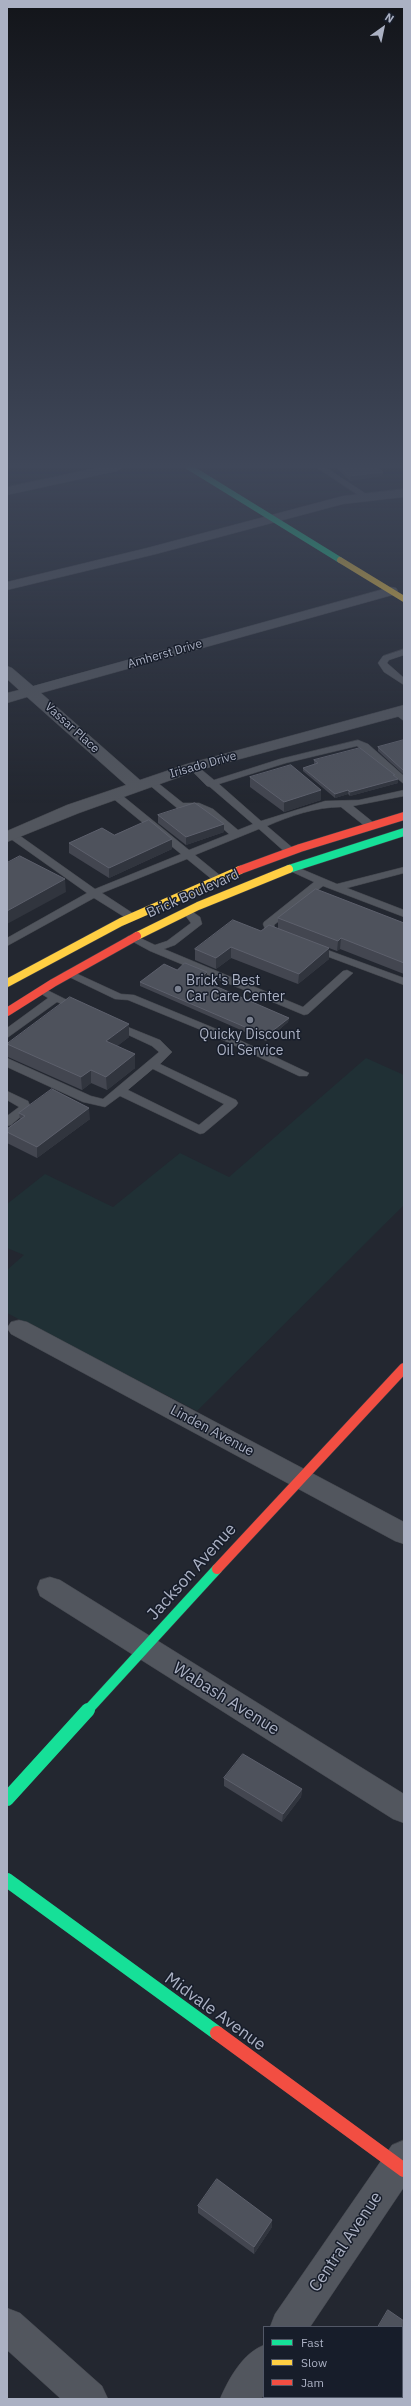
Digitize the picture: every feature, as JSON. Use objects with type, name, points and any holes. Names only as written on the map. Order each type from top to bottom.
[{"type":"street","points":[[7,586],[35,579]]},
{"type":"street","points":[[372,579],[404,599]]},
{"type":"street","name":"Amherst Drive","points":[[7,698],[391,591]]},
{"type":"street","name":"Vassar Place","points":[[7,671],[30,692],[143,784]]},
{"type":"street","name":"Irisado Drive","points":[[10,836],[114,794],[193,767],[265,747],[402,714]]},
{"type":"street","name":"Brick Boulevard","points":[[7,984],[56,954],[130,916],[290,851],[370,825],[404,816]]},
{"type":"street","name":"Brick Boulevard","points":[[7,1012],[69,973],[132,938],[187,911],[255,881],[404,832]]},
{"type":"street","name":"Linden Avenue","points":[[19,1328],[404,1534]]},
{"type":"street","name":"Jackson Avenue","points":[[7,1799],[300,1478],[404,1368]]},
{"type":"street","name":"Wabash Avenue","points":[[50,1588],[404,1810]]},
{"type":"street","name":"Midvale Avenue","points":[[7,1880],[402,2164]]},
{"type":"street","name":"Central Avenue","points":[[289,2326],[402,2164]]},
{"type":"street","points":[[7,2326],[90,2399]]},
{"type":"street","points":[[239,2399],[263,2364]]},
{"type":"lane","points":[[404,652],[386,658],[382,663],[387,670],[404,682]]},
{"type":"lane","points":[[210,784],[283,760],[358,743],[365,746],[404,780]]},
{"type":"lane","points":[[265,747],[294,770]]},
{"type":"lane","points":[[193,767],[210,784],[261,824],[290,851]]},
{"type":"lane","points":[[143,784],[181,806],[199,806],[209,811],[237,834]]},
{"type":"lane","points":[[7,943],[94,893],[261,824],[325,804],[360,804],[404,793]]},
{"type":"lane","points":[[114,794],[218,879]]},
{"type":"lane","points":[[322,794],[370,825]]},
{"type":"lane","points":[[10,836],[130,916]]},
{"type":"lane","points":[[292,868],[336,888],[404,914]]},
{"type":"lane","points":[[336,888],[404,870]]},
{"type":"lane","points":[[292,940],[271,932],[268,924],[322,882]]},
{"type":"lane","points":[[154,949],[171,943],[197,924],[196,919],[187,911]]},
{"type":"lane","points":[[132,938],[154,949],[304,1012],[347,973]]},
{"type":"lane","points":[[306,945],[404,982]]},
{"type":"lane","points":[[69,973],[119,997],[130,997],[210,1030],[303,1072]]},
{"type":"lane","points":[[7,1062],[87,1099],[105,1103],[166,1052],[156,1043],[41,990]]},
{"type":"lane","points":[[7,1034],[56,998]]},
{"type":"lane","points":[[119,1092],[200,1130],[232,1103],[151,1064]]},
{"type":"lane","points":[[7,1095],[24,1104],[25,1108],[7,1122]]},
{"type":"shaded area","points":[[366,1058],[404,1075],[404,1205],[197,1411],[7,1313],[7,1270],[24,1255],[7,1248],[7,1204],[45,1174],[113,1207],[180,1153],[229,1177]]},
{"type":"building","points":[[404,740],[404,771],[378,747]]},
{"type":"building","points":[[360,748],[395,775],[393,775],[398,779],[350,792],[348,790],[335,794],[303,768],[318,763],[314,760]]},
{"type":"building","points":[[291,765],[321,790],[284,802],[250,777]]},
{"type":"building","points":[[195,803],[224,824],[186,837],[158,815]]},
{"type":"building","points":[[149,820],[172,839],[109,868],[69,843],[102,828],[114,835]]},
{"type":"building","points":[[20,856],[65,879],[7,911],[7,863]]},
{"type":"building","points":[[316,889],[404,923],[404,963],[341,938],[338,941],[278,918]]},
{"type":"building","points":[[233,920],[261,931],[269,925],[329,948],[299,974],[231,947],[216,958],[195,949]]},
{"type":"building","points":[[185,963],[207,972],[199,979],[289,1018],[266,1036],[140,982],[164,964],[177,970]]},
{"type":"building","points":[[70,997],[129,1024],[106,1041],[135,1054],[106,1077],[91,1070],[81,1077],[7,1044]]},
{"type":"building","points":[[52,1089],[89,1108],[37,1147],[7,1132],[7,1129],[25,1116],[19,1113]]},
{"type":"building","points":[[243,1754],[302,1789],[283,1814],[224,1778]]},
{"type":"building","points":[[217,2179],[272,2220],[254,2247],[198,2206]]},
{"type":"building","points":[[388,2310],[404,2321],[404,2374],[403,2326],[379,2326]]},
{"type":"traffic: fast","points":[[289,869],[404,832]]},
{"type":"traffic: fast","points":[[7,1799],[217,1569]]},
{"type":"traffic: fast","points":[[7,1880],[217,2033]]},
{"type":"traffic: slow","points":[[372,579],[404,599]]},
{"type":"traffic: slow","points":[[137,936],[198,906],[289,869]]},
{"type":"traffic: slow","points":[[7,983],[121,922],[150,908],[240,870]]},
{"type":"traffic: jam","points":[[240,870],[300,848],[404,816]]},
{"type":"traffic: jam","points":[[7,1012],[53,983],[137,936]]},
{"type":"traffic: jam","points":[[217,1569],[404,1368]]},
{"type":"traffic: jam","points":[[217,2033],[404,2170]]},
{"type":"place","name":"Brick's Best Car Care Center","points":[[178,989]]},
{"type":"place","name":"Quicky Discount Oil Service","points":[[250,1020]]}]
